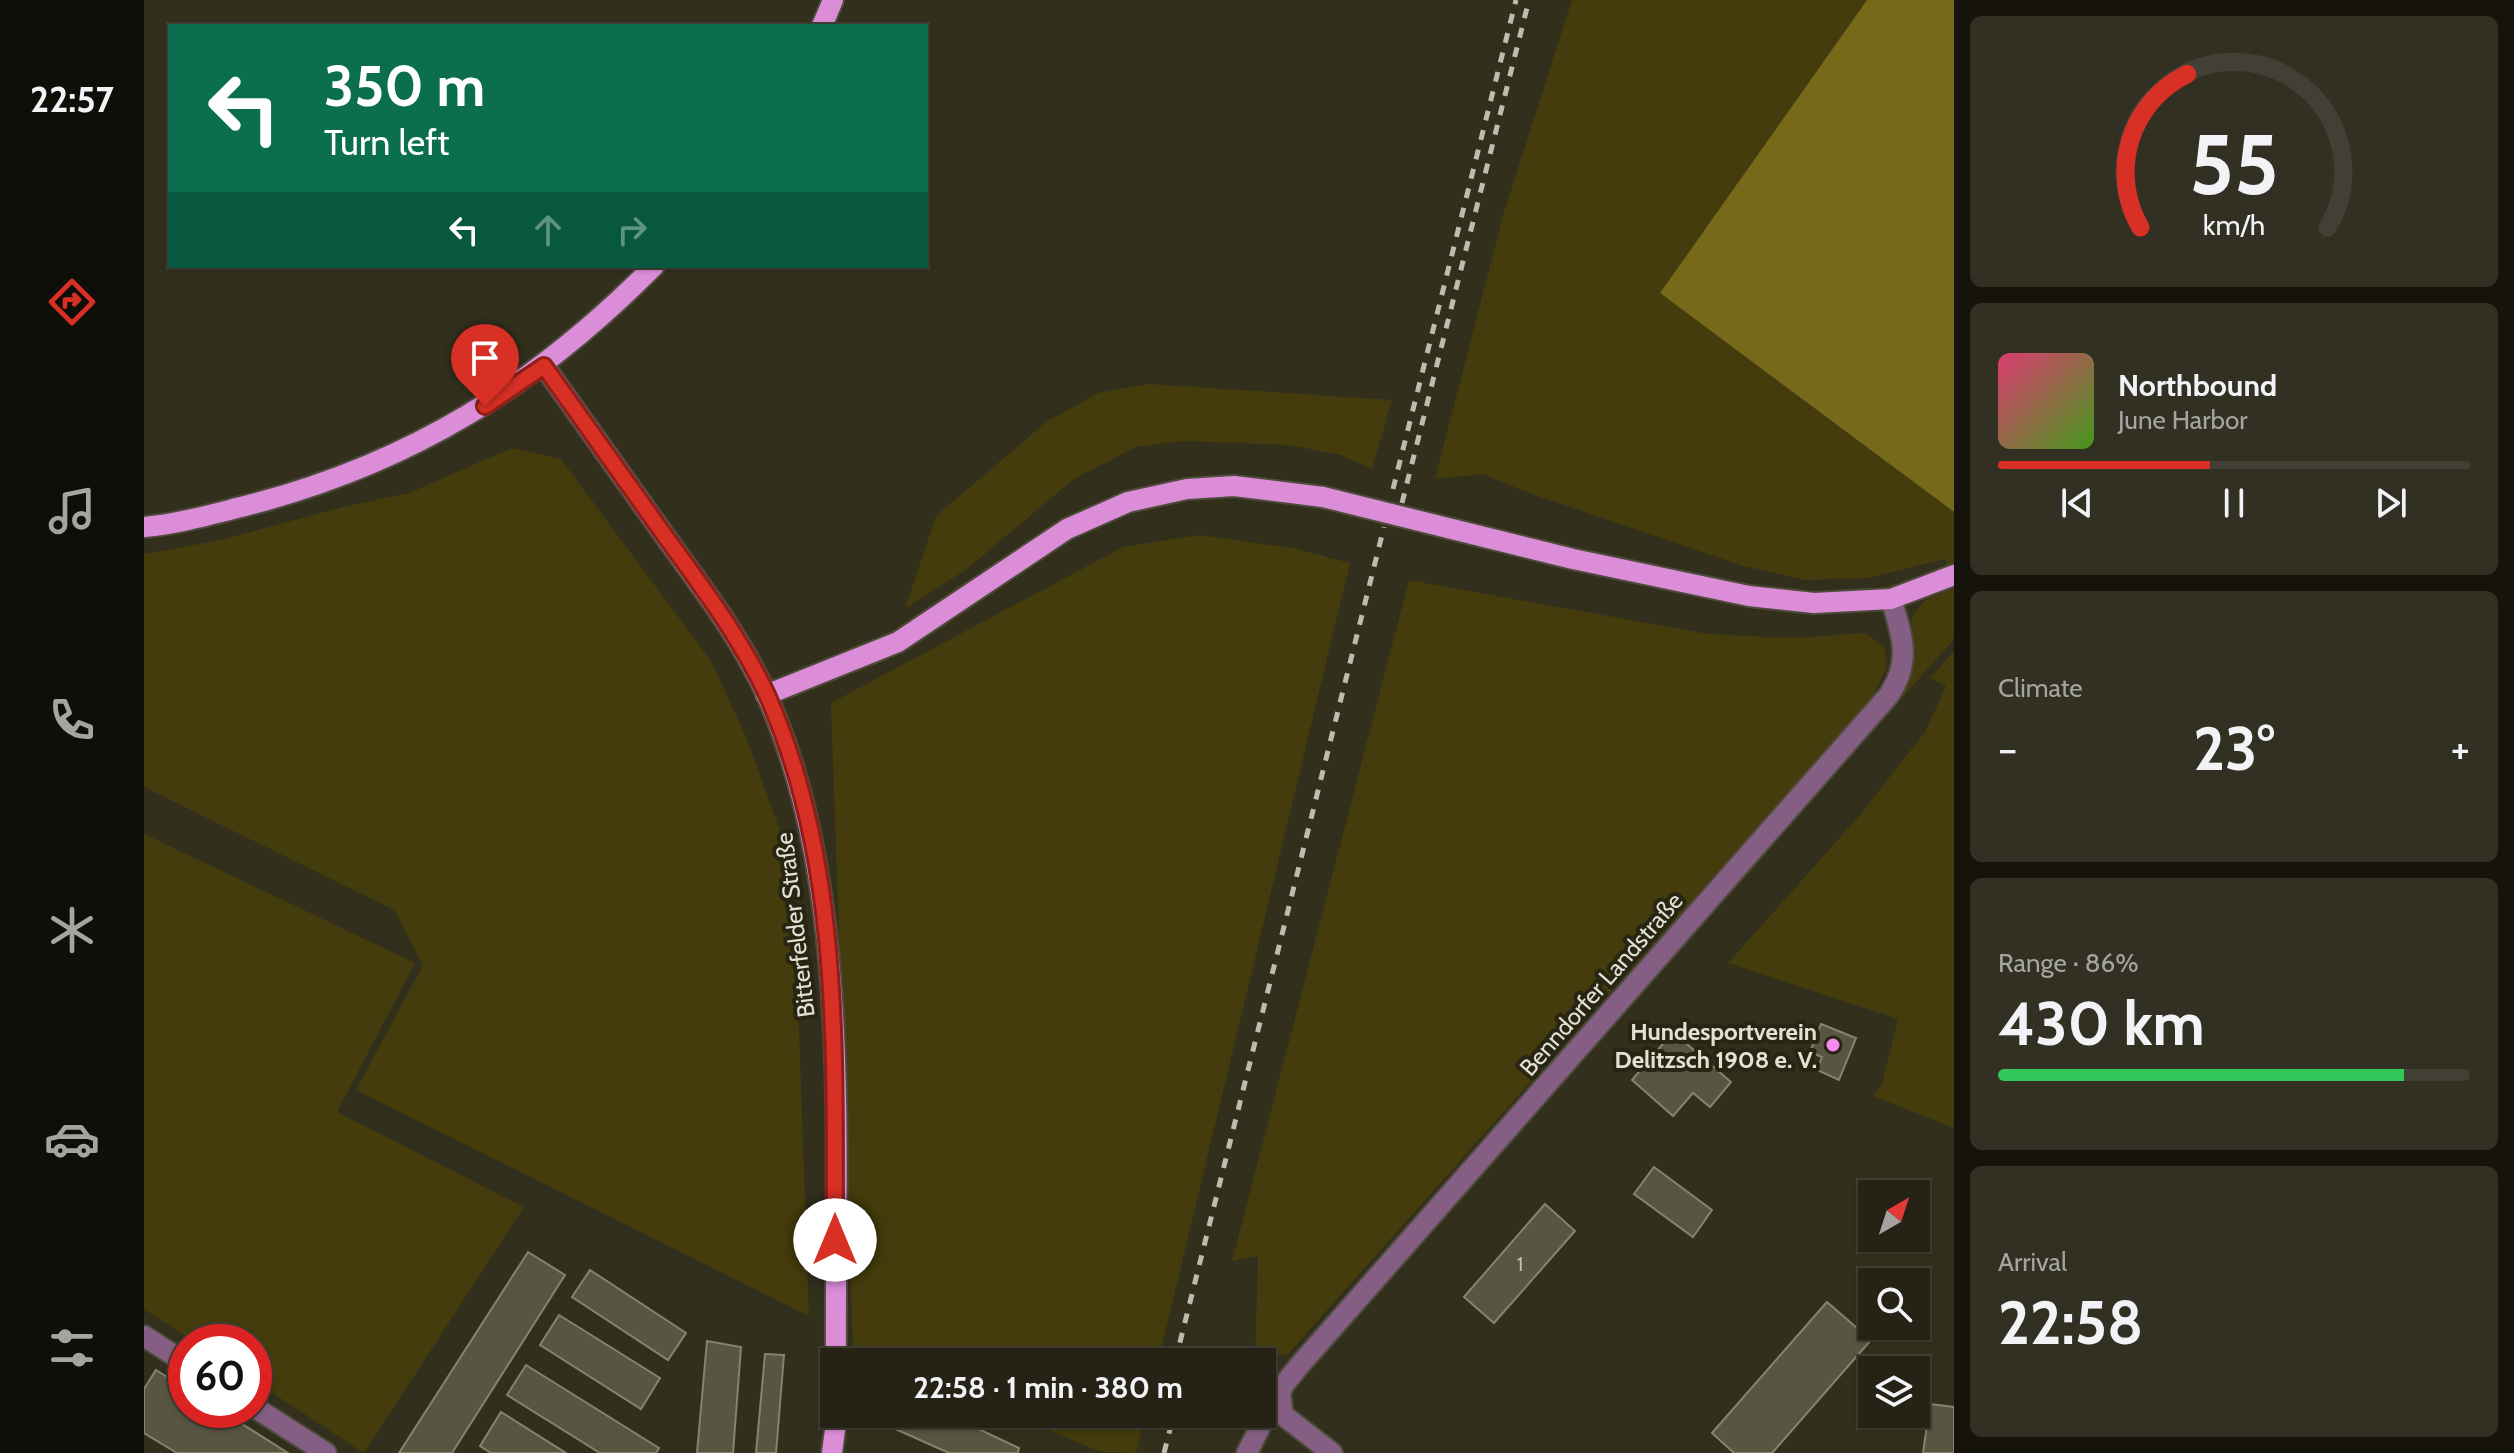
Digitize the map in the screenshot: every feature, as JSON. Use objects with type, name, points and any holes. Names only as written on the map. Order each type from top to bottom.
[{"type":"main road","points":[[823,24],[833,0]]},
{"type":"main road","points":[[144,527],[225,511],[334,481],[421,443],[544,366],[652,268]]},
{"type":"main road","name":"Bitterfelder Straße","points":[[544,366],[699,584],[766,695],[801,787],[816,849],[833,1027],[836,1348]]},
{"type":"main road","points":[[766,695],[898,642],[1067,529],[1128,502],[1187,489],[1234,486],[1323,497],[1573,559],[1749,596],[1814,603],[1891,599],[1954,575]]},
{"type":"main road","points":[[832,1453],[835,1428]]},
{"type":"street","name":"Benndorfer Landstraße","points":[[1247,1453],[1268,1407],[1284,1384],[1889,695],[1901,678],[1906,656],[1891,599]]},
{"type":"street","points":[[144,1336],[168,1351]]},
{"type":"street","points":[[1284,1384],[1280,1394],[1283,1415],[1332,1453]]},
{"type":"street","points":[[272,1418],[326,1453]]},
{"type":"shaded area","points":[[1572,0],[1867,0],[1660,293],[1954,512],[1954,563],[1948,566],[1944,559],[1869,578],[1806,580],[1743,566],[1529,493],[1483,474],[1435,479],[1504,212]]},
{"type":"shaded area","points":[[1867,0],[1954,0],[1954,512],[1660,293]]},
{"type":"shaded area","points":[[1149,384],[1392,400],[1372,469],[1341,455],[1289,445],[1182,441],[1136,447],[1074,479],[967,569],[905,609],[936,516],[1046,422],[1098,393]]},
{"type":"shaded area","points":[[512,448],[561,459],[711,661],[746,737],[781,833],[795,917],[809,1316],[356,1090],[423,965],[394,910],[144,787],[144,554],[221,540],[347,506],[409,493]]},
{"type":"shaded area","points":[[1199,535],[1292,548],[1350,563],[1161,1348],[853,1348],[831,703],[1123,547]]},
{"type":"shaded area","points":[[1409,580],[1708,634],[1793,638],[1866,633],[1885,648],[1886,669],[1870,701],[1289,1353],[1276,1356],[1276,1348],[1255,1348],[1258,1256],[1232,1261]]},
{"type":"shaded area","points":[[1954,587],[1954,639],[1902,698],[1916,655],[1911,618],[1925,600]]},
{"type":"shaded area","points":[[1954,651],[1954,1128],[1873,1096],[1882,1084],[1898,1019],[1728,963],[1859,816],[1925,732],[1946,686],[1930,678]]},
{"type":"shaded area","points":[[144,834],[415,963],[337,1112],[524,1207],[364,1453],[272,1393],[272,1324],[168,1325],[144,1309]]},
{"type":"shaded area","points":[[1044,1428],[1142,1428],[1136,1453],[1101,1452]]},
{"type":"building","name":"Hundesportverein Delitzsch 1908 e. V.","points":[[1821,1024],[1856,1038],[1839,1080],[1817,1070],[1822,1057],[1810,1052]]},
{"type":"building","points":[[1673,1032],[1731,1082],[1710,1107],[1693,1093],[1673,1116],[1632,1080]]},
{"type":"building","points":[[1654,1167],[1712,1210],[1693,1237],[1634,1194]]},
{"type":"building","points":[[1545,1204],[1575,1231],[1494,1323],[1464,1297]]},
{"type":"building","points":[[528,1252],[565,1275],[452,1453],[399,1453]]},
{"type":"building","points":[[590,1270],[686,1333],[668,1360],[572,1297]]},
{"type":"building","points":[[1827,1302],[1858,1329],[1858,1340],[1871,1340],[1772,1453],[1734,1453],[1712,1433]]},
{"type":"building","points":[[559,1315],[660,1378],[641,1409],[540,1345]]},
{"type":"building","points":[[707,1341],[741,1347],[733,1453],[697,1453]]},
{"type":"building","points":[[765,1354],[784,1355],[776,1453],[756,1453]]},
{"type":"building","points":[[526,1365],[659,1448],[656,1453],[600,1453],[507,1395]]},
{"type":"building","points":[[156,1370],[168,1378],[168,1428],[248,1428],[288,1453],[177,1453],[144,1433],[144,1389]]},
{"type":"building","points":[[1930,1404],[1954,1407],[1954,1453],[1923,1453],[1927,1428],[1930,1428]]},
{"type":"building","points":[[501,1412],[566,1453],[491,1453],[480,1446]]},
{"type":"building","points":[[893,1428],[977,1428],[1019,1448],[1018,1453],[949,1453]]},
{"type":"railway","points":[[1393,489],[1516,0]]},
{"type":"railway","points":[[1402,503],[1529,0]]},
{"type":"railway","points":[[1179,1348],[1384,527]]},
{"type":"railway","points":[[1164,1453],[1170,1428]]},
{"type":"place","name":"Hundesportverein Delitzsch 1908 e. V.","points":[[1833,1045]]},
{"type":"route","points":[[485,406],[544,366],[737,642],[766,695],[785,740],[801,787],[816,849],[833,1027],[835,1240]]}]
